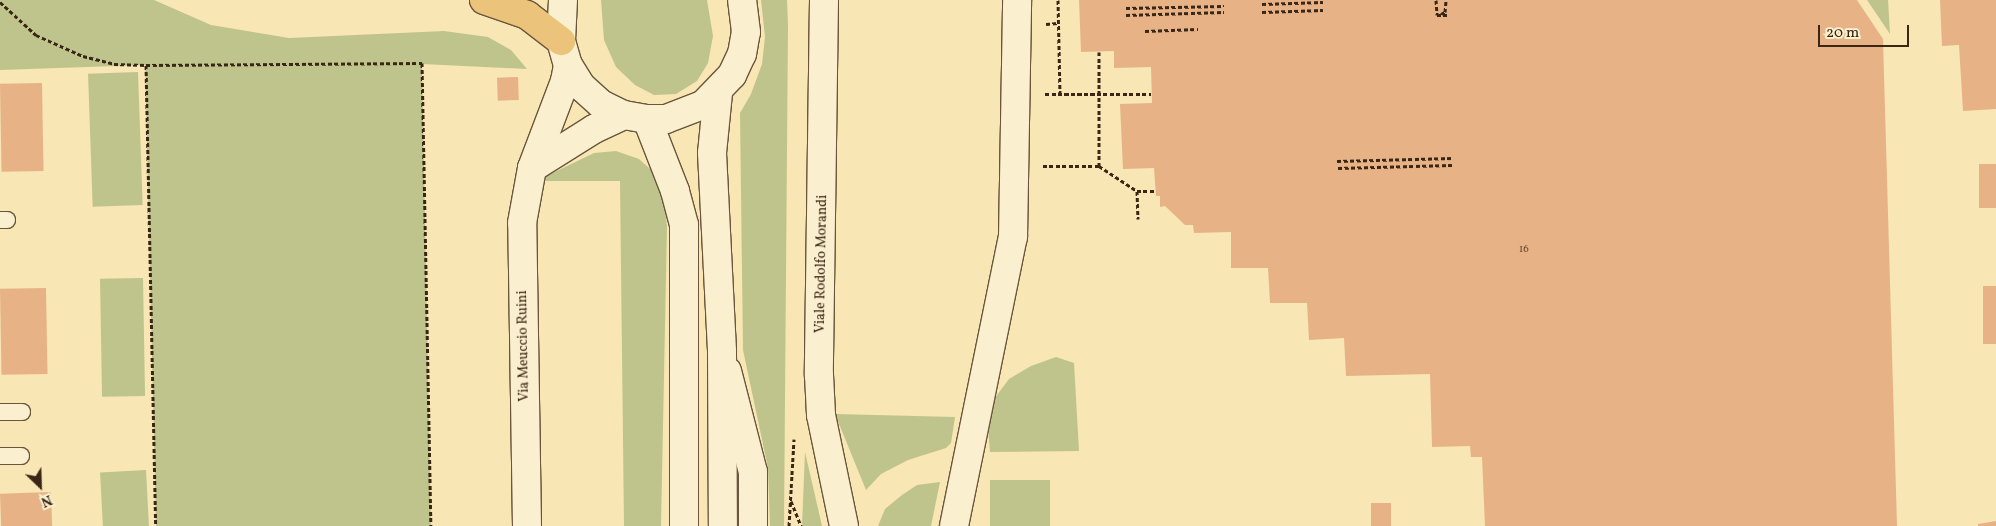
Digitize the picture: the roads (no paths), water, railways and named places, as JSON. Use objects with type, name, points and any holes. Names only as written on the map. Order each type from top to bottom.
[{"type":"highway","points":[[484,0],[527,14],[564,53]]},
{"type":"street","points":[[563,0],[564,53],[582,87],[601,104],[636,117],[675,191],[684,225],[684,526]]},
{"type":"street","points":[[532,168],[594,129],[636,117],[685,114],[718,93],[732,75],[742,54],[746,32],[742,0]]},
{"type":"street","name":"Viale Rodolfo Morandi","points":[[824,0],[819,375],[821,415],[844,526]]},
{"type":"street","points":[[954,526],[1013,236],[1017,0]]},
{"type":"street","name":"Via Meuccio Ruini","points":[[527,526],[522,223],[532,168],[565,81],[564,53]]},
{"type":"street","points":[[718,93],[712,153],[722,352],[724,526]]},
{"type":"street","points":[[722,352],[753,472],[754,526]]},
{"type":"street","points":[[968,461],[970,526]]},
{"type":"lane","points":[[0,412],[22,412]]},
{"type":"lane","points":[[0,456],[21,456]]}]
